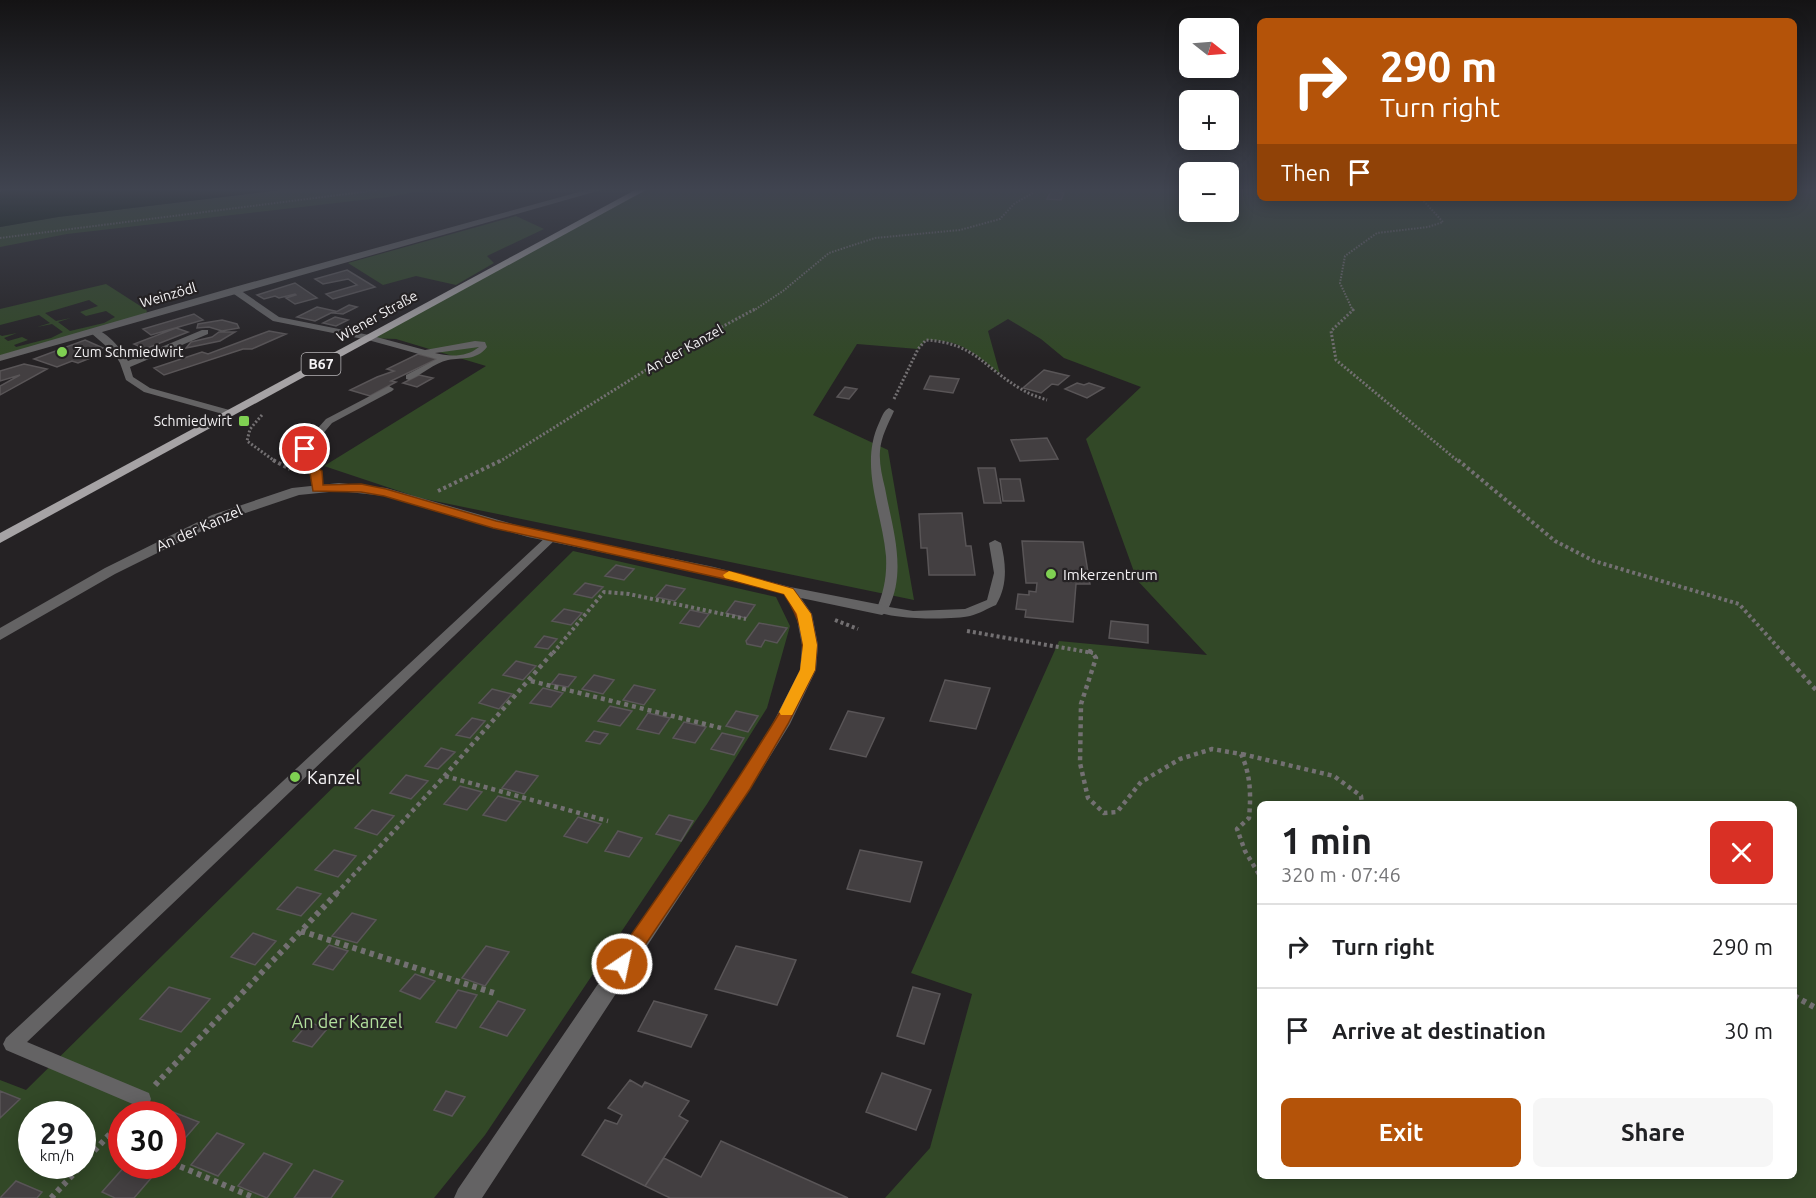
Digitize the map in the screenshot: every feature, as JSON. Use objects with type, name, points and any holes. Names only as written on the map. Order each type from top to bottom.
[{"type":"main road","name":"Wiener Straße","points":[[0,538],[539,246]]},
{"type":"street","name":"Weinzödl","points":[[0,358],[394,246]]},
{"type":"street","name":"An der Kanzel","points":[[0,635],[110,571],[180,534],[278,496],[317,488],[361,488],[493,525],[714,571],[789,591],[882,610]]},
{"type":"street","points":[[466,1198],[744,784],[781,724],[808,670],[810,645],[804,614],[789,591]]},
{"type":"lane","points":[[234,290],[276,319],[369,338],[423,352],[447,358],[476,354],[483,347],[482,344],[475,344],[423,352]]},
{"type":"lane","points":[[94,331],[115,348],[127,365],[129,378],[147,390],[230,413]]},
{"type":"lane","points":[[127,365],[204,332]]},
{"type":"lane","points":[[409,377],[447,358],[460,346]]},
{"type":"lane","points":[[317,488],[316,471],[307,467],[305,449],[311,440],[329,421],[389,389]]},
{"type":"lane","points":[[889,411],[879,434],[875,455],[892,566],[888,602],[882,610],[913,615],[967,613],[992,602],[998,588],[1001,566],[995,543]]},
{"type":"lane","points":[[142,1099],[12,1044],[551,538]]},
{"type":"path","name":"An der Kanzel","points":[[416,502],[506,459],[669,355],[751,312],[783,291],[829,253],[851,246]]},
{"type":"path","points":[[1359,246],[1345,256],[1340,283],[1354,310],[1331,331],[1336,360],[1555,541],[1594,561],[1739,604],[1816,690]]},
{"type":"path","points":[[889,411],[918,349],[926,340],[941,340],[968,348],[1018,388],[1047,400]]},
{"type":"path","points":[[257,410],[263,412],[250,429],[247,441],[270,459],[309,478],[317,488]]},
{"type":"path","points":[[142,1099],[445,776],[531,681],[604,592],[629,594],[746,619]]},
{"type":"path","points":[[956,629],[1092,652],[1096,658],[1081,704],[1080,763],[1088,798],[1104,813],[1117,812],[1141,782],[1180,759],[1212,749],[1334,776],[1362,796],[1362,801]]},
{"type":"path","points":[[531,681],[721,728]]},
{"type":"path","points":[[1241,754],[1247,764],[1251,797],[1249,819],[1237,829],[1245,852],[1257,871]]},
{"type":"path","points":[[445,776],[608,820]]},
{"type":"path","points":[[301,931],[494,993]]},
{"type":"path","points":[[1797,998],[1816,1008]]},
{"type":"path","points":[[96,1149],[108,1136]]},
{"type":"path","points":[[186,1169],[255,1198]]},
{"type":"path","points":[[51,1198],[69,1179]]},
{"type":"green space","points":[[409,246],[508,246],[487,256],[494,263],[456,285],[416,276],[383,285],[348,263]]},
{"type":"green space","points":[[539,246],[1816,246],[1816,1198],[885,1198],[930,1148],[972,994],[911,973],[1059,641],[1207,655],[1137,580],[1086,439],[1141,387],[1064,358],[1041,339],[1008,319],[988,331],[1000,374],[975,354],[948,342],[926,340],[918,349],[857,344],[813,415],[888,450],[914,600],[420,498],[324,466],[486,366],[396,339],[369,338]]},
{"type":"green space","points":[[106,284],[147,311],[145,316],[0,358],[0,335],[17,333],[4,338],[8,341],[22,337],[28,340],[14,345],[16,347],[51,338],[63,332],[52,324],[37,327],[50,323],[39,315],[0,325],[0,309]],"holes":[[[89,300],[98,306],[80,312],[86,316],[106,311],[115,317],[104,323],[70,331],[58,322],[71,318],[56,321],[45,313]]]},
{"type":"green space","name":"An der Kanzel","points":[[573,551],[776,597],[790,626],[767,708],[707,804],[485,1135],[434,1198],[0,1198],[0,1080],[26,1090]]},
{"type":"building","points":[[347,270],[375,287],[333,299],[326,294],[357,285],[348,279],[323,284],[315,279]]},
{"type":"building","points":[[295,283],[317,298],[295,304],[286,298],[295,294],[264,299],[257,295]]},
{"type":"building","points":[[349,305],[357,307],[343,314],[334,313]]},
{"type":"building","points":[[317,307],[335,311],[315,321],[297,317]]},
{"type":"building","points":[[194,314],[203,320],[151,335],[143,329]]},
{"type":"building","points":[[335,317],[348,320],[336,326],[323,323]]},
{"type":"building","points":[[222,320],[237,324],[239,328],[222,331],[209,327],[197,328],[198,324]]},
{"type":"building","points":[[176,328],[188,332],[145,349],[134,344]]},
{"type":"building","points":[[269,331],[286,334],[252,349],[243,349],[164,375],[154,368],[202,352],[208,354]]},
{"type":"building","points":[[219,332],[235,332],[220,341],[186,348],[191,342],[212,337]]},
{"type":"building","points":[[85,340],[103,348],[85,354],[93,357],[57,367],[34,359]]},
{"type":"building","points":[[418,354],[437,359],[391,381],[396,382],[370,396],[350,390],[394,371],[387,369]]},
{"type":"building","points":[[24,364],[47,369],[0,395],[0,386],[20,375],[0,381],[0,371]]},
{"type":"building","points":[[1044,370],[1069,376],[1058,385],[1052,384],[1041,393],[1023,388]]},
{"type":"building","points":[[419,375],[433,378],[417,387],[403,383]]},
{"type":"building","points":[[930,376],[959,379],[953,393],[924,389]]},
{"type":"building","points":[[1077,383],[1084,385],[1089,383],[1104,388],[1087,398],[1065,389]]},
{"type":"building","points":[[845,387],[857,389],[849,399],[837,397]]},
{"type":"building","points":[[1047,438],[1058,459],[1020,461],[1011,440]]},
{"type":"building","points":[[978,468],[995,468],[1001,503],[984,503]]},
{"type":"building","points":[[1000,479],[1020,479],[1024,501],[1003,501]]},
{"type":"building","points":[[962,513],[966,546],[971,546],[975,575],[929,575],[927,548],[921,548],[919,514]]},
{"type":"building","points":[[1022,541],[1083,542],[1090,584],[1076,584],[1073,622],[1025,617],[1026,610],[1016,609],[1018,594],[1029,595],[1029,591],[1036,592],[1037,583],[1026,583]]},
{"type":"building","points":[[616,565],[634,569],[624,580],[605,576]]},
{"type":"building","points":[[585,583],[603,587],[592,598],[574,594]]},
{"type":"building","points":[[666,585],[685,589],[675,601],[656,597]]},
{"type":"building","points":[[735,601],[755,605],[746,618],[726,613]]},
{"type":"building","points":[[564,609],[582,613],[571,625],[552,621]]},
{"type":"building","points":[[690,610],[709,614],[699,627],[680,623]]},
{"type":"building","points":[[1111,621],[1148,625],[1148,643],[1109,638]]},
{"type":"building","points":[[759,623],[787,628],[777,643],[765,640],[761,647],[747,644],[746,641]]},
{"type":"building","points":[[544,636],[557,639],[548,649],[535,647]]},
{"type":"building","points":[[516,661],[536,666],[523,680],[503,675]]},
{"type":"building","points":[[559,674],[576,677],[568,687],[551,684]]},
{"type":"building","points":[[594,675],[614,680],[603,694],[582,689]]},
{"type":"building","points":[[945,680],[990,688],[976,729],[930,721]]},
{"type":"building","points":[[634,685],[655,690],[644,705],[623,700]]},
{"type":"building","points":[[543,688],[563,693],[551,707],[530,703]]},
{"type":"building","points":[[492,689],[512,694],[499,709],[479,703]]},
{"type":"building","points":[[610,706],[632,711],[620,726],[598,721]]},
{"type":"building","points":[[736,711],[758,716],[748,732],[726,726]]},
{"type":"building","points":[[848,711],[884,718],[866,757],[830,749]]},
{"type":"building","points":[[648,713],[670,718],[659,734],[637,729]]},
{"type":"building","points":[[472,718],[485,721],[470,738],[456,735]]},
{"type":"building","points":[[684,722],[706,727],[695,743],[673,738]]},
{"type":"building","points":[[594,731],[608,734],[600,744],[586,741]]},
{"type":"building","points":[[722,733],[744,738],[734,755],[711,749]]},
{"type":"building","points":[[441,748],[455,752],[438,769],[425,766]]},
{"type":"building","points":[[516,771],[538,776],[524,794],[502,788]]},
{"type":"building","points":[[406,775],[428,781],[411,799],[390,793]]},
{"type":"building","points":[[460,786],[482,792],[467,810],[444,804]]},
{"type":"building","points":[[498,796],[521,802],[506,821],[483,815]]},
{"type":"building","points":[[372,810],[394,816],[377,835],[355,828]]},
{"type":"building","points":[[669,815],[693,821],[681,841],[656,834]]},
{"type":"building","points":[[578,817],[601,824],[587,843],[564,836]]},
{"type":"building","points":[[618,831],[642,838],[629,857],[605,851]]},
{"type":"building","points":[[334,850],[356,856],[338,877],[315,870]]},
{"type":"building","points":[[860,850],[922,862],[910,902],[847,889]]},
{"type":"building","points":[[297,887],[321,894],[301,916],[277,909]]},
{"type":"building","points":[[352,913],[376,920],[357,943],[332,936]]},
{"type":"building","points":[[253,933],[276,941],[255,965],[231,957]]},
{"type":"building","points":[[329,945],[348,951],[333,970],[313,964]]},
{"type":"building","points":[[486,946],[509,952],[485,986],[462,978]]},
{"type":"building","points":[[736,946],[796,960],[777,1005],[715,989]]},
{"type":"building","points":[[415,974],[435,981],[420,999],[400,991]]},
{"type":"building","points":[[169,987],[210,999],[181,1032],[140,1019]]},
{"type":"building","points":[[913,987],[940,994],[924,1044],[897,1036]]},
{"type":"building","points":[[458,990],[477,995],[456,1028],[436,1022]]},
{"type":"building","points":[[498,1001],[525,1010],[507,1036],[480,1027]]},
{"type":"building","points":[[654,1001],[707,1015],[691,1047],[638,1031]]},
{"type":"building","points":[[309,1022],[327,1029],[312,1047],[293,1041]]},
{"type":"building","points":[[882,1073],[931,1090],[916,1130],[866,1112]]},
{"type":"building","points":[[630,1080],[642,1087],[645,1082],[689,1101],[679,1116],[688,1121],[645,1186],[582,1155],[605,1120],[617,1124],[622,1115],[608,1108]]},
{"type":"building","points":[[0,1091],[20,1099],[0,1118]]},
{"type":"building","points":[[446,1091],[465,1097],[452,1116],[434,1110]]},
{"type":"building","points":[[186,1117],[199,1122],[186,1137]]},
{"type":"building","points":[[217,1133],[244,1144],[218,1176],[191,1165]]},
{"type":"building","points":[[721,1141],[848,1198],[670,1198],[645,1186],[664,1158],[701,1177]]},
{"type":"building","points":[[264,1153],[292,1164],[267,1198],[238,1186]]},
{"type":"building","points":[[314,1170],[343,1181],[331,1198],[294,1198]]},
{"type":"building","points":[[114,1179],[150,1179],[134,1198],[115,1198],[102,1192]]},
{"type":"building","points":[[16,1181],[42,1192],[37,1198],[0,1198]]},
{"type":"slow traffic","points":[[729,575],[789,591],[804,614],[810,645],[808,670],[787,712]]},
{"type":"place","name":"Zum Schmiedwirt","points":[[62,352]]},
{"type":"place","name":"Schmiedwirt","points":[[244,421]]},
{"type":"place","name":"Imkerzentrum","points":[[1051,574]]},
{"type":"place","name":"Kanzel","points":[[295,777]]},
{"type":"route","points":[[305,449],[307,467],[316,471],[317,488],[361,488],[386,492],[493,525],[714,571],[789,591],[804,614],[810,645],[808,670],[781,724],[744,784],[622,964]]}]
